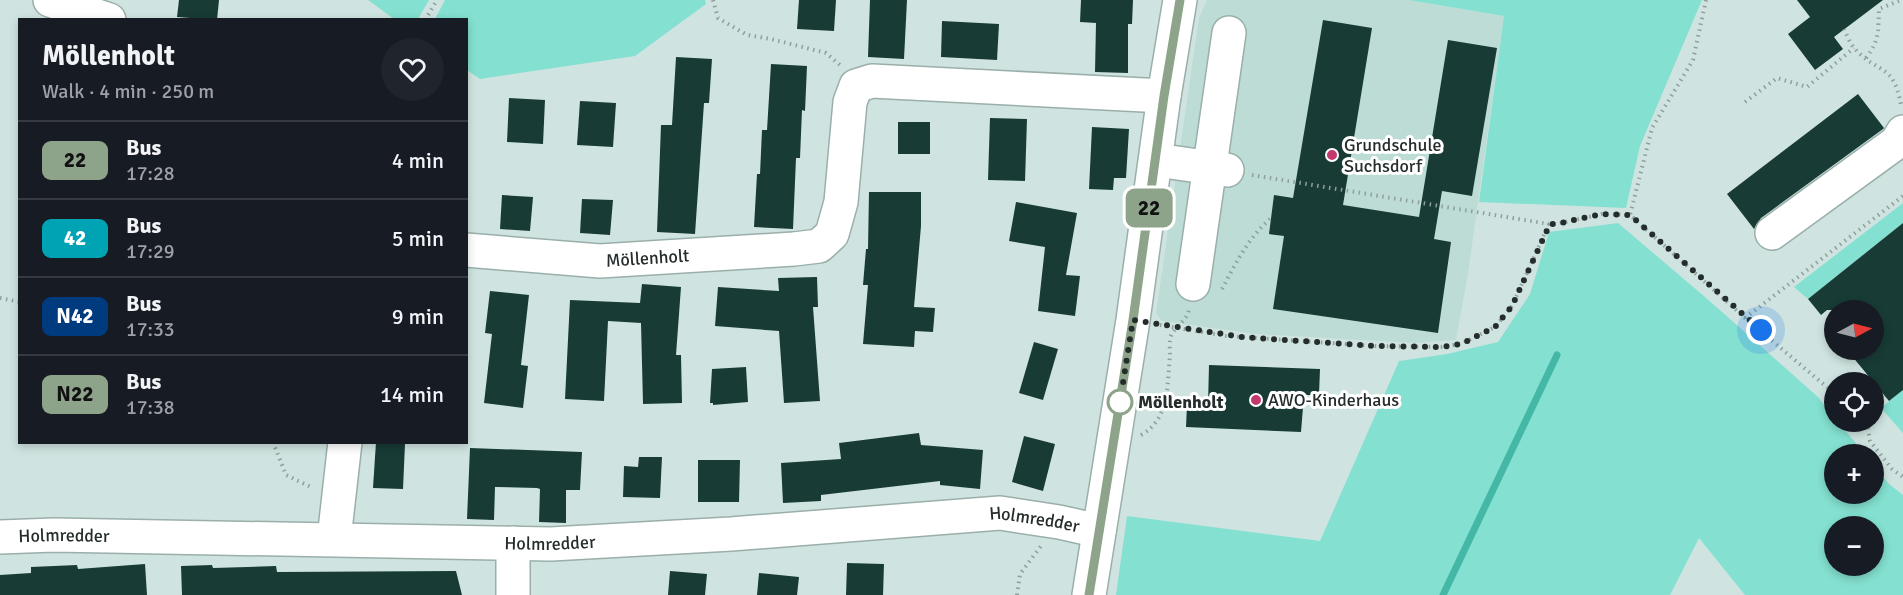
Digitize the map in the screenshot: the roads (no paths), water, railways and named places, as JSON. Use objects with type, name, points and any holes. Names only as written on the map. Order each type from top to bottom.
[{"type":"street","points":[[50,0],[103,18]]},
{"type":"street","points":[[1089,595],[1133,320],[1164,96],[1180,0]]},
{"type":"street","points":[[1206,288],[1229,33]]},
{"type":"street","name":"Möllenholt","points":[[468,250],[600,261],[819,246],[832,234],[841,202],[850,102],[856,86],[872,81],[1164,96]]},
{"type":"street","points":[[1772,233],[1897,142],[1902,120]]},
{"type":"street","points":[[1156,160],[1218,169]]},
{"type":"street","points":[[334,539],[345,444]]},
{"type":"street","name":"Holmredder","points":[[0,537],[54,535],[550,544],[1000,513],[1059,522],[1098,531]]},
{"type":"street","points":[[513,543],[513,595]]},
{"type":"waterway","points":[[1443,595],[1557,355]]},
{"type":"place","name":"Grundschule Suchsdorf","points":[[1332,155]]},
{"type":"place","name":"AWO-Kinderhaus","points":[[1256,400]]},
{"type":"place","name":"Möllenholt","points":[[1120,402]]}]
